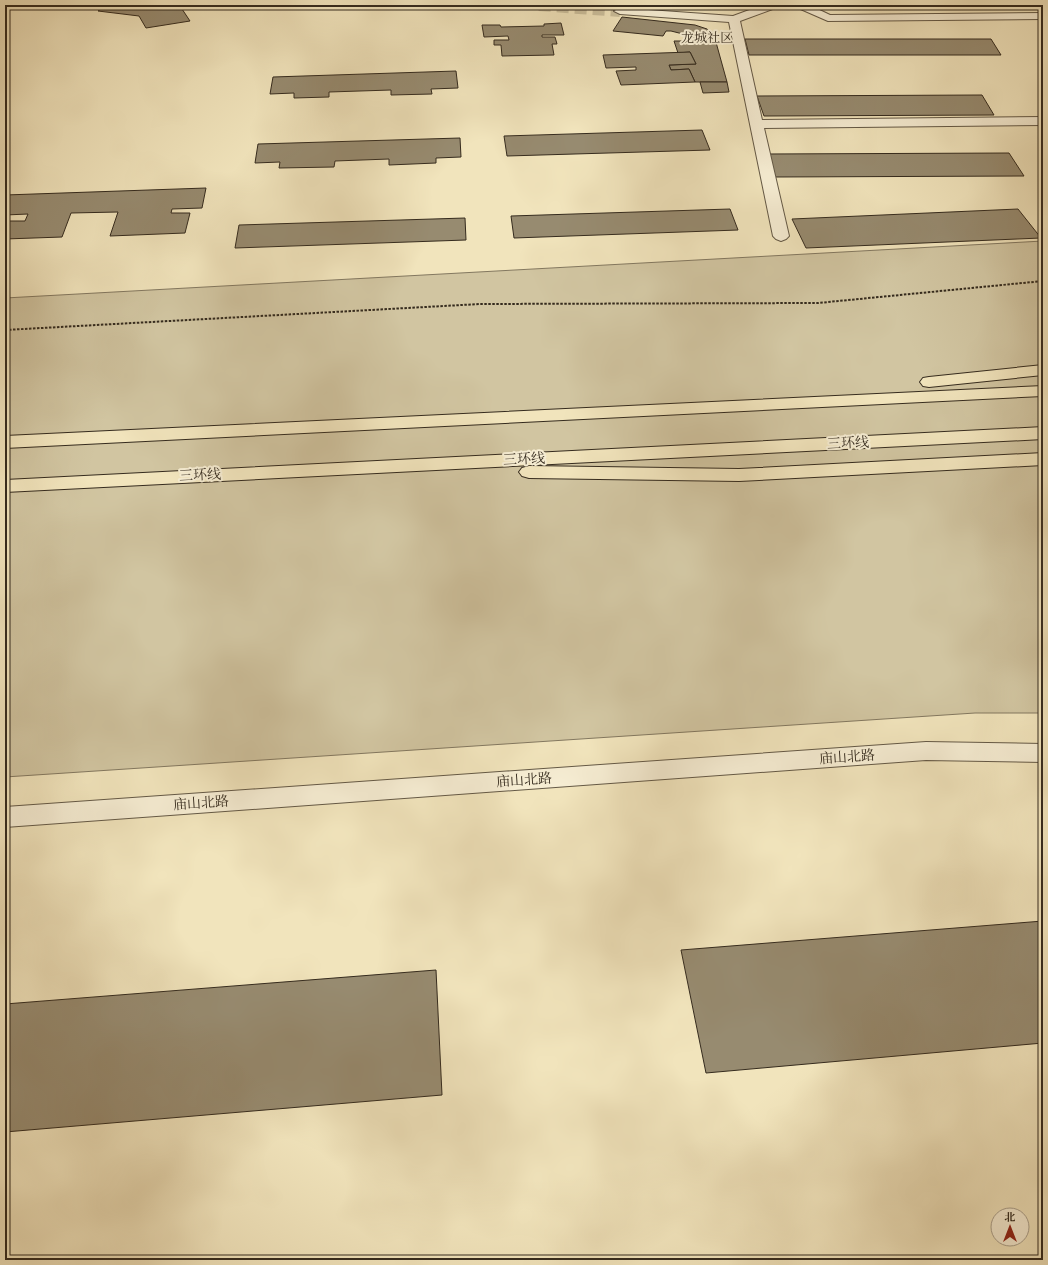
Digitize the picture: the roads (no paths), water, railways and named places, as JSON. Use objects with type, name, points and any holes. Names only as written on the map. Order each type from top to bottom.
[{"type":"highway","points":[[690,407],[1043,370]]},
{"type":"highway","points":[[5,442],[1043,390]]},
{"type":"highway","name":"三环线","points":[[5,486],[312,469],[1043,433]]},
{"type":"highway","points":[[312,469],[739,475],[1043,459]]},
{"type":"street","points":[[620,11],[734,19],[774,5]]},
{"type":"street","points":[[800,5],[828,18],[1043,16]]},
{"type":"street","points":[[734,19],[781,236]]},
{"type":"street","points":[[756,124],[1043,121]]},
{"type":"street","name":"庙山北路","points":[[5,817],[926,751],[1043,753]]},
{"type":"tunnel","points":[[539,5],[620,11]]},
{"type":"district","name":"龙城社区","points":[[707,38]]}]
